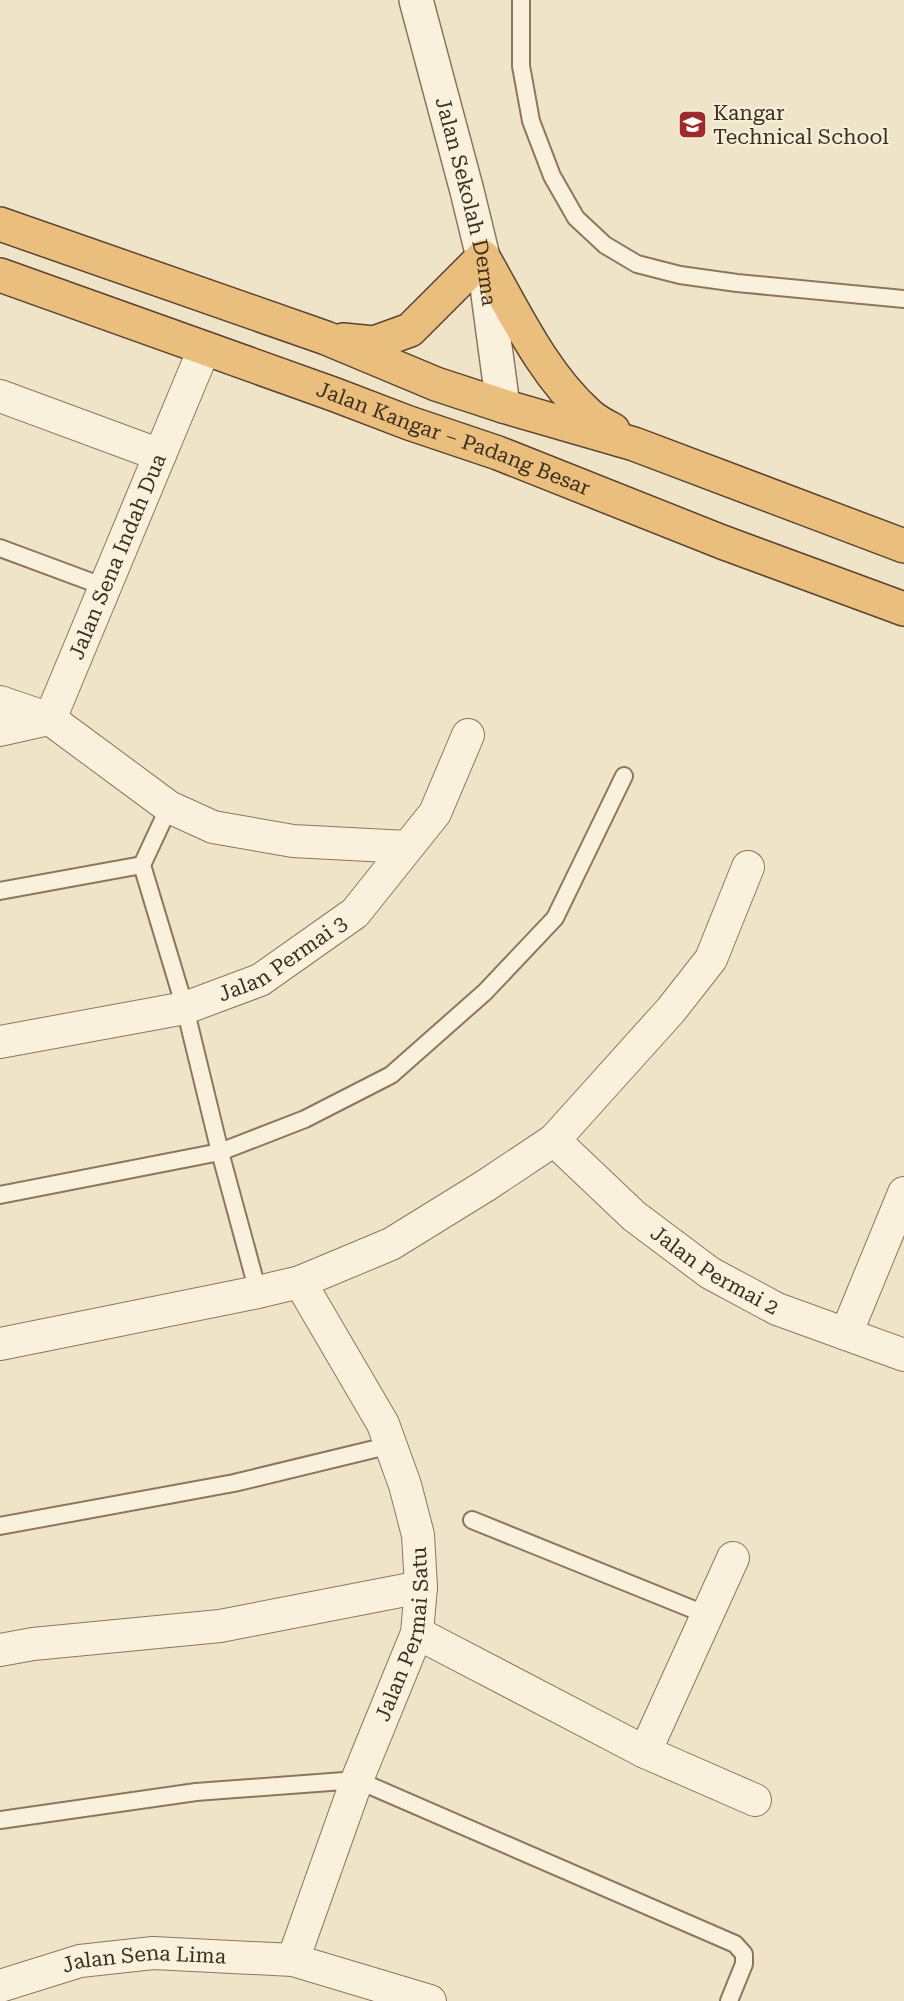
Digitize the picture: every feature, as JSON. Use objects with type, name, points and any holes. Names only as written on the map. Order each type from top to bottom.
[{"type":"highway","points":[[0,224],[326,338],[436,384],[502,406],[634,444],[904,546]]},
{"type":"highway","points":[[326,338],[374,344],[410,330],[483,257],[550,371],[591,417],[634,444]]},
{"type":"highway","name":"Jalan Kangar – Padang Besar","points":[[0,275],[498,453],[722,542],[904,609]]},
{"type":"highway","points":[[409,423],[486,418],[496,414],[502,406]]},
{"type":"highway","points":[[502,406],[523,438],[564,479]]},
{"type":"street","name":"Jalan Sekolah Derma","points":[[416,0],[483,257],[502,406]]},
{"type":"street","name":"Jalan Sena Indah Dua","points":[[50,719],[204,349]]},
{"type":"street","points":[[0,396],[160,455]]},
{"type":"street","points":[[0,702],[50,719],[169,807],[213,827],[294,841],[407,847]]},
{"type":"street","points":[[0,730],[50,719]]},
{"type":"street","name":"Jalan Permai 3","points":[[0,1042],[185,1008],[260,980],[355,913],[435,813],[468,735]]},
{"type":"street","points":[[0,1344],[300,1282],[391,1244],[485,1186],[554,1140],[671,1010],[711,959],[748,867]]},
{"type":"street","name":"Jalan Permai 2","points":[[554,1140],[634,1216],[710,1274],[777,1309],[904,1355]]},
{"type":"street","points":[[846,1334],[904,1193]]},
{"type":"street","name":"Jalan Permai Satu","points":[[293,1960],[357,1780],[417,1633],[421,1587],[418,1535],[405,1485],[384,1424],[300,1282]]},
{"type":"street","points":[[645,1752],[733,1558]]},
{"type":"street","points":[[0,1650],[33,1644],[220,1626],[421,1587]]},
{"type":"street","points":[[417,1633],[645,1752],[755,1800]]},
{"type":"street","name":"Jalan Sena Lima","points":[[0,1986],[80,1961],[153,1953],[293,1960],[428,2001]]},
{"type":"lane","points":[[521,0],[521,66],[531,121],[552,177],[576,218],[605,245],[637,264],[680,275],[737,283],[904,299]]},
{"type":"lane","points":[[0,548],[105,587]]},
{"type":"lane","points":[[0,1195],[220,1152],[305,1119],[391,1075],[485,992],[555,918],[624,776]]},
{"type":"lane","points":[[169,807],[142,865],[185,1008],[220,1152],[258,1292]]},
{"type":"lane","points":[[0,891],[142,865]]},
{"type":"lane","points":[[0,1526],[234,1483],[391,1445]]},
{"type":"lane","points":[[471,1520],[707,1615]]},
{"type":"lane","points":[[0,1820],[196,1792],[357,1780],[735,1944],[744,1954],[744,1964],[729,2001]]},
{"type":"place","name":"Kangar Technical School","points":[[692,125]]}]
